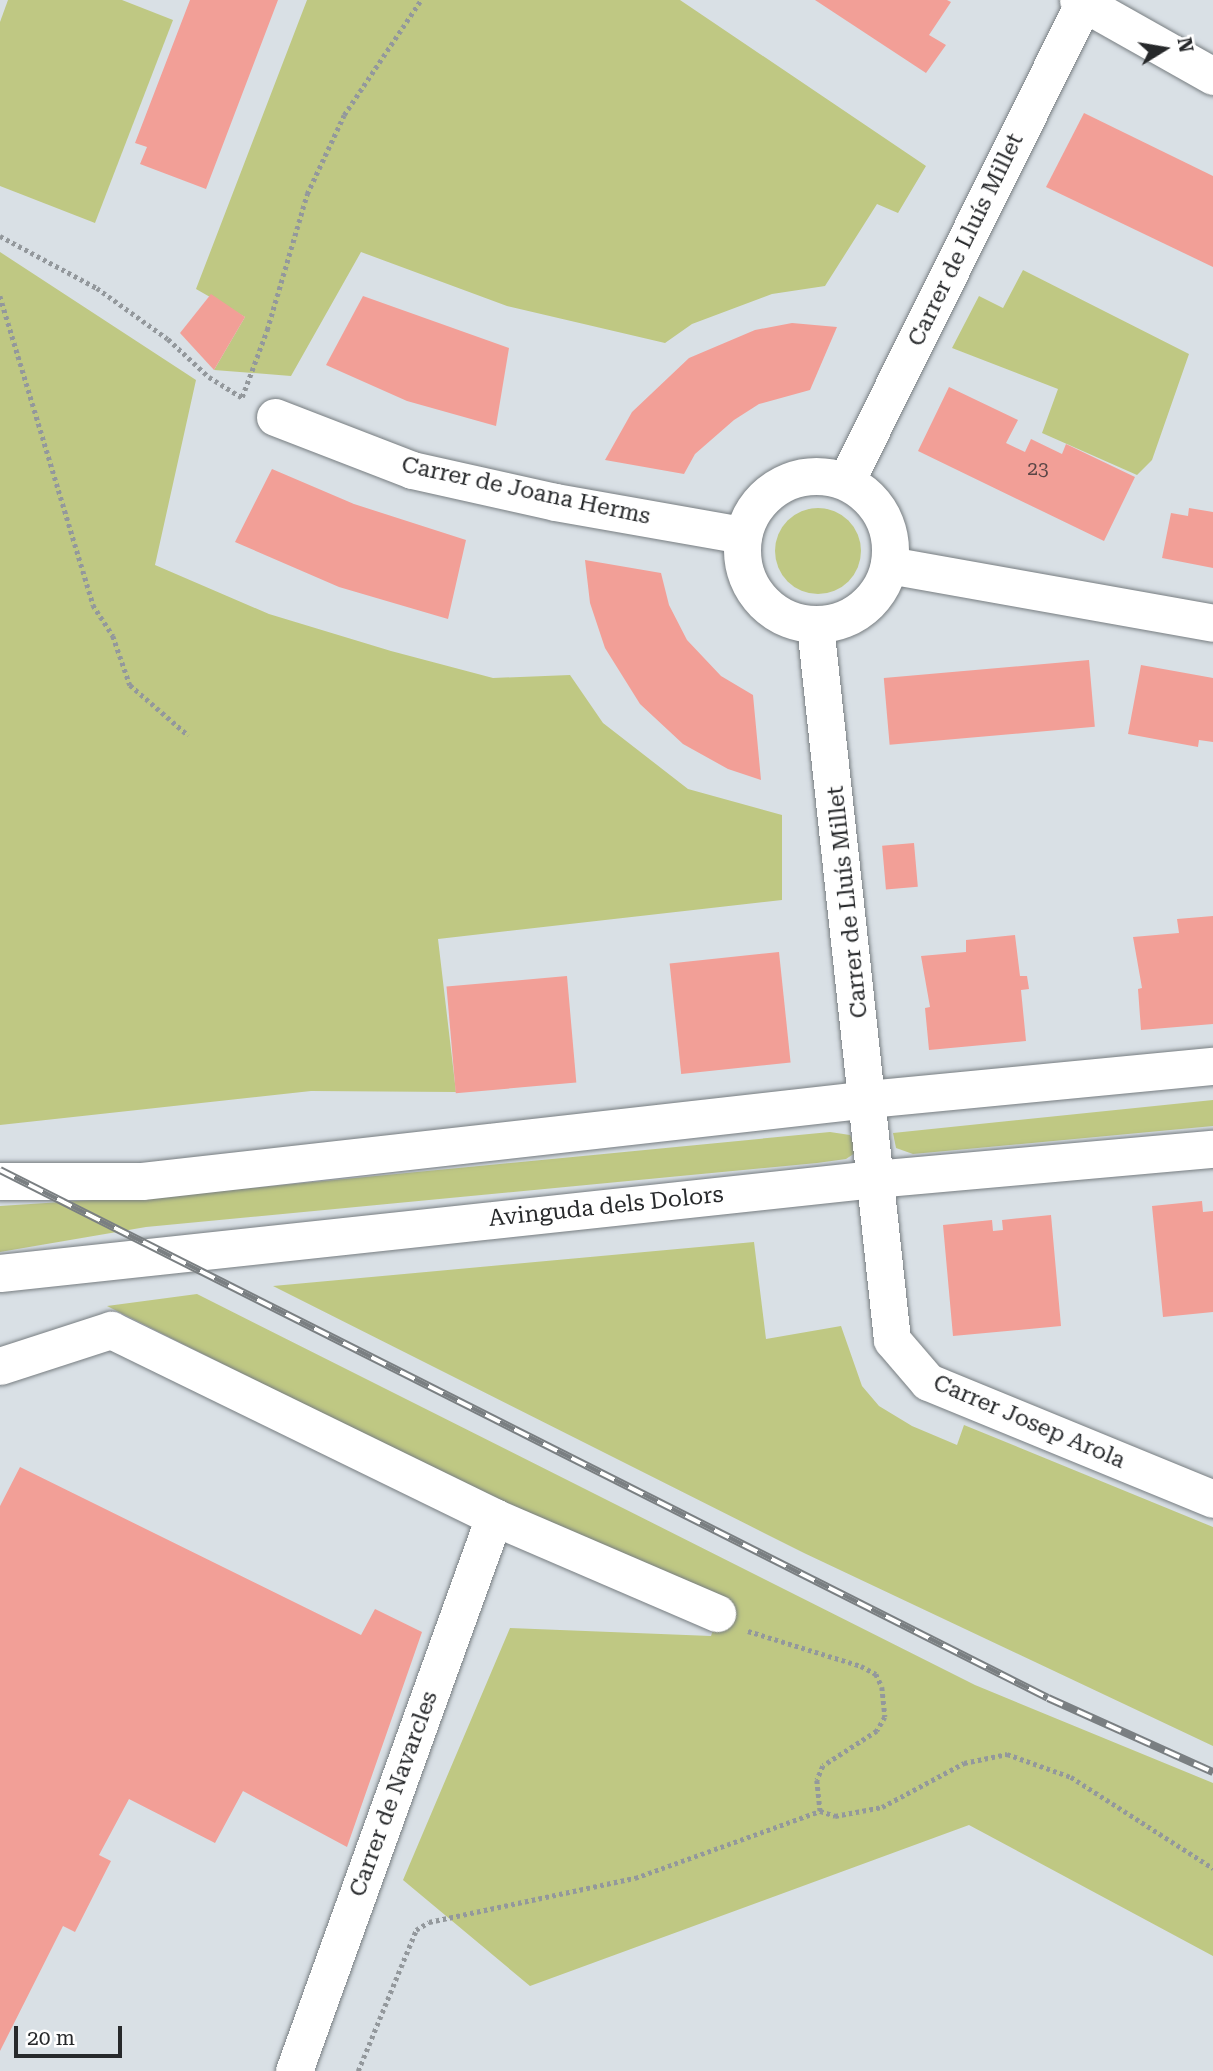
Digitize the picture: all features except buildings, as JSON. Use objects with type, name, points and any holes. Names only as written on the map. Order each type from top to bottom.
[{"type":"street","points":[[1082,1],[1213,76]]},
{"type":"street","name":"Carrer de Lluís Millet","points":[[846,481],[1082,1]]},
{"type":"street","name":"Carrer de Joana Herms","points":[[275,417],[412,470],[555,502],[743,536]]},
{"type":"street","points":[[813,475],[846,481],[867,495],[883,515],[890,540],[889,565],[871,602],[836,623],[815,625],[790,621],[767,607],[751,587],[742,562],[743,536],[756,505],[781,484],[813,475]]},
{"type":"street","points":[[889,565],[1213,623]]},
{"type":"street","name":"Carrer de Lluís Millet","points":[[815,625],[868,1099],[874,1179]]},
{"type":"street","points":[[0,1181],[142,1181],[868,1099],[1213,1066]]},
{"type":"street","name":"Avinguda dels Dolors","points":[[0,1273],[874,1179],[1213,1149]]},
{"type":"street","name":"Carrer Josep Arola","points":[[874,1179],[892,1340],[928,1382],[1213,1499]]},
{"type":"street","points":[[0,1366],[111,1330],[494,1517],[717,1613]]},
{"type":"street","name":"Carrer de Navarcles","points":[[294,2071],[494,1517]]},
{"type":"path","points":[[242,397],[267,330],[307,194],[344,115],[421,0]]},
{"type":"path","points":[[0,236],[97,288],[168,339],[209,377],[275,417]]},
{"type":"path","points":[[0,296],[93,605],[113,636],[130,685],[188,735]]},
{"type":"path","points":[[717,1613],[764,1637],[802,1645],[876,1674],[885,1717],[877,1731],[823,1766],[816,1796],[820,1811]]},
{"type":"path","points":[[358,2071],[416,1930],[429,1922],[635,1878],[820,1811],[835,1816],[883,1807],[964,1763],[1007,1754],[1071,1777],[1213,1868]]},
{"type":"green space","points":[[8,0],[122,0],[173,20],[95,223],[0,186],[0,22]]},
{"type":"green space","points":[[307,0],[680,0],[926,166],[898,213],[877,204],[825,286],[772,294],[692,324],[665,343],[507,306],[361,252],[291,376],[214,370],[245,317],[196,289]]},
{"type":"green space","points":[[0,252],[196,380],[155,565],[269,614],[391,651],[493,678],[570,675],[603,723],[688,789],[782,815],[782,900],[438,939],[456,1092],[311,1091],[0,1125]]},
{"type":"green space","points":[[1023,270],[1189,354],[1152,460],[1137,475],[1042,433],[1058,389],[952,348],[979,296],[1003,308]]},
{"type":"green space","points":[[818,508],[842,515],[854,527],[861,551],[854,575],[842,587],[818,594],[794,587],[782,575],[775,551],[782,527],[794,515]]},
{"type":"green space","points":[[1213,1100],[1213,1126],[913,1154],[896,1148],[893,1133]]},
{"type":"green space","points":[[830,1132],[850,1135],[858,1151],[846,1159],[817,1163],[146,1227],[0,1252],[0,1206],[200,1193]]},
{"type":"green space","points":[[754,1242],[766,1339],[841,1326],[862,1386],[879,1406],[912,1426],[957,1445],[964,1425],[1213,1527],[1213,1746],[804,1553],[273,1286]]},
{"type":"green space","points":[[197,1294],[975,1685],[1213,1783],[1213,1956],[969,1825],[530,1986],[403,1880],[510,1628],[711,1636],[722,1603],[411,1458],[107,1306]]},
{"type":"railway","points":[[0,1170],[1048,1698],[1213,1772]]}]
